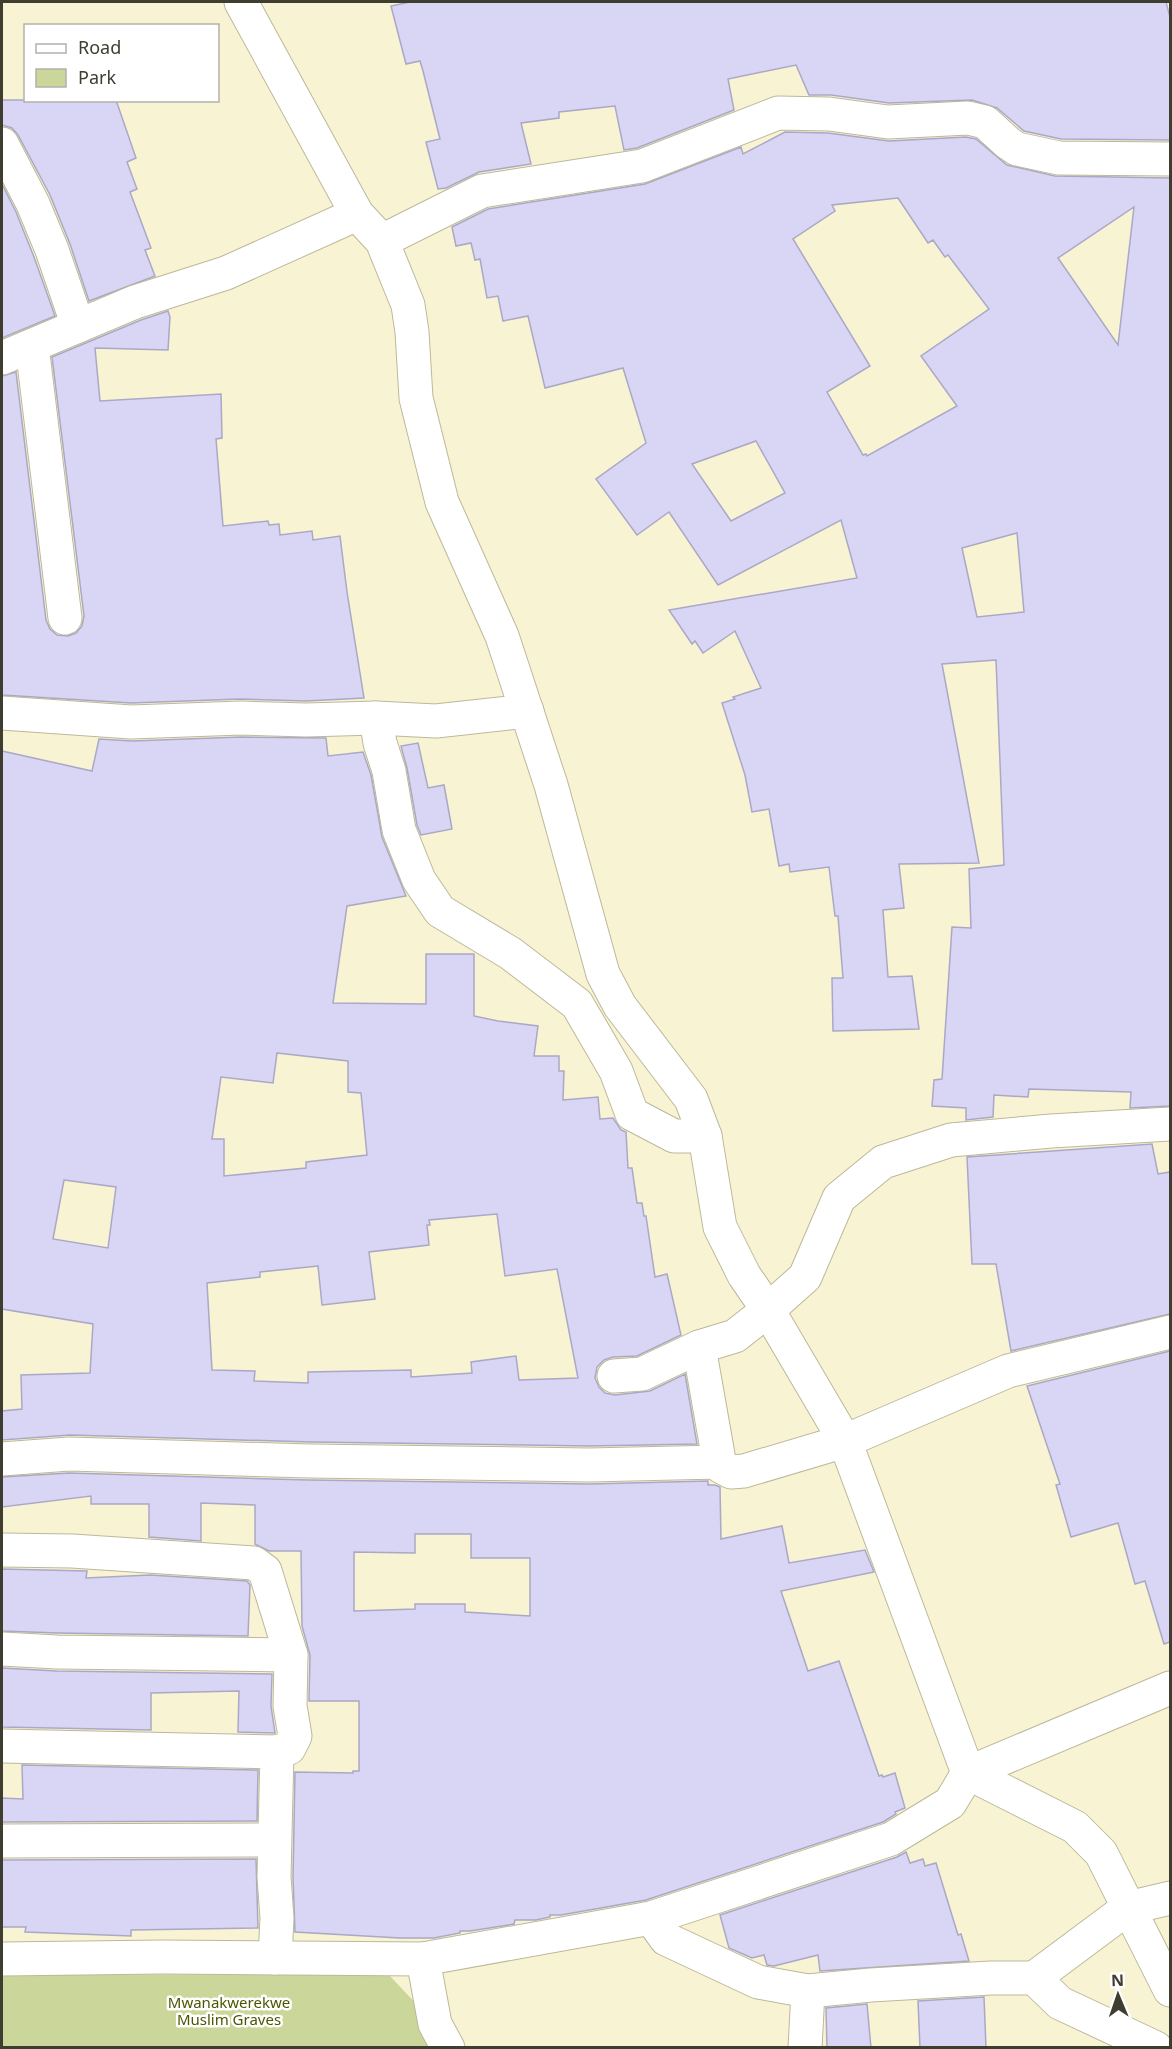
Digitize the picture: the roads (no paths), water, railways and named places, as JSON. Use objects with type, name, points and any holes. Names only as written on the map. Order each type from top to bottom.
[{"type":"street","points":[[241,2],[357,214],[382,241],[408,305],[416,398],[442,502],[502,636],[551,785],[603,974],[620,1005],[691,1099],[705,1136],[720,1227],[744,1275],[768,1310],[845,1441],[968,1773],[1076,1827],[1101,1853],[1170,1990]]},
{"type":"street","points":[[382,241],[482,191],[642,166],[778,114],[829,114],[888,122],[968,118],[985,122],[1017,149],[1059,158],[1170,159]]},
{"type":"street","points":[[2,144],[37,213],[78,326]]},
{"type":"street","points":[[2,358],[135,302],[226,273],[357,214]]},
{"type":"street","points":[[32,346],[65,618]]},
{"type":"street","points":[[2,713],[131,722],[241,718],[306,720],[376,718],[436,721],[526,711]]},
{"type":"street","points":[[376,718],[380,743],[389,771],[399,831],[419,880],[440,911],[510,953],[577,1004],[616,1071],[632,1114],[674,1136],[705,1136]]},
{"type":"street","points":[[614,1376],[642,1374],[699,1347],[735,1336],[768,1310],[805,1277],[839,1198],[883,1162],[951,1140],[1170,1124]]},
{"type":"street","points":[[699,1347],[720,1466],[731,1472],[744,1472],[845,1441],[1008,1371],[1170,1332]]},
{"type":"street","points":[[2,1459],[69,1454],[310,1461],[589,1465],[719,1462]]},
{"type":"street","points":[[2,1550],[72,1551],[254,1563],[265,1570],[291,1655],[290,1706],[295,1736],[289,1748],[277,1752],[2,1746]]},
{"type":"street","points":[[2,1649],[57,1652],[291,1655]]},
{"type":"street","points":[[2,1959],[162,1957],[423,1959],[651,1918],[891,1839],[950,1803],[968,1773],[1170,1688]]},
{"type":"street","points":[[275,1958],[277,1918],[273,1877],[277,1752]]},
{"type":"street","points":[[2,1841],[274,1840]]},
{"type":"street","points":[[651,1918],[666,1939],[676,1944],[758,1982],[808,1991],[991,1978],[1034,1978],[1128,1908],[1170,1898]]},
{"type":"street","points":[[423,1959],[435,2024],[448,2048]]},
{"type":"street","points":[[1034,1978],[1060,2003],[1156,2048]]},
{"type":"street","points":[[805,2048],[808,1991]]},
{"type":"park label","name":"Mwanakwerekwe Muslim Graves","points":[[229,2010]]}]
